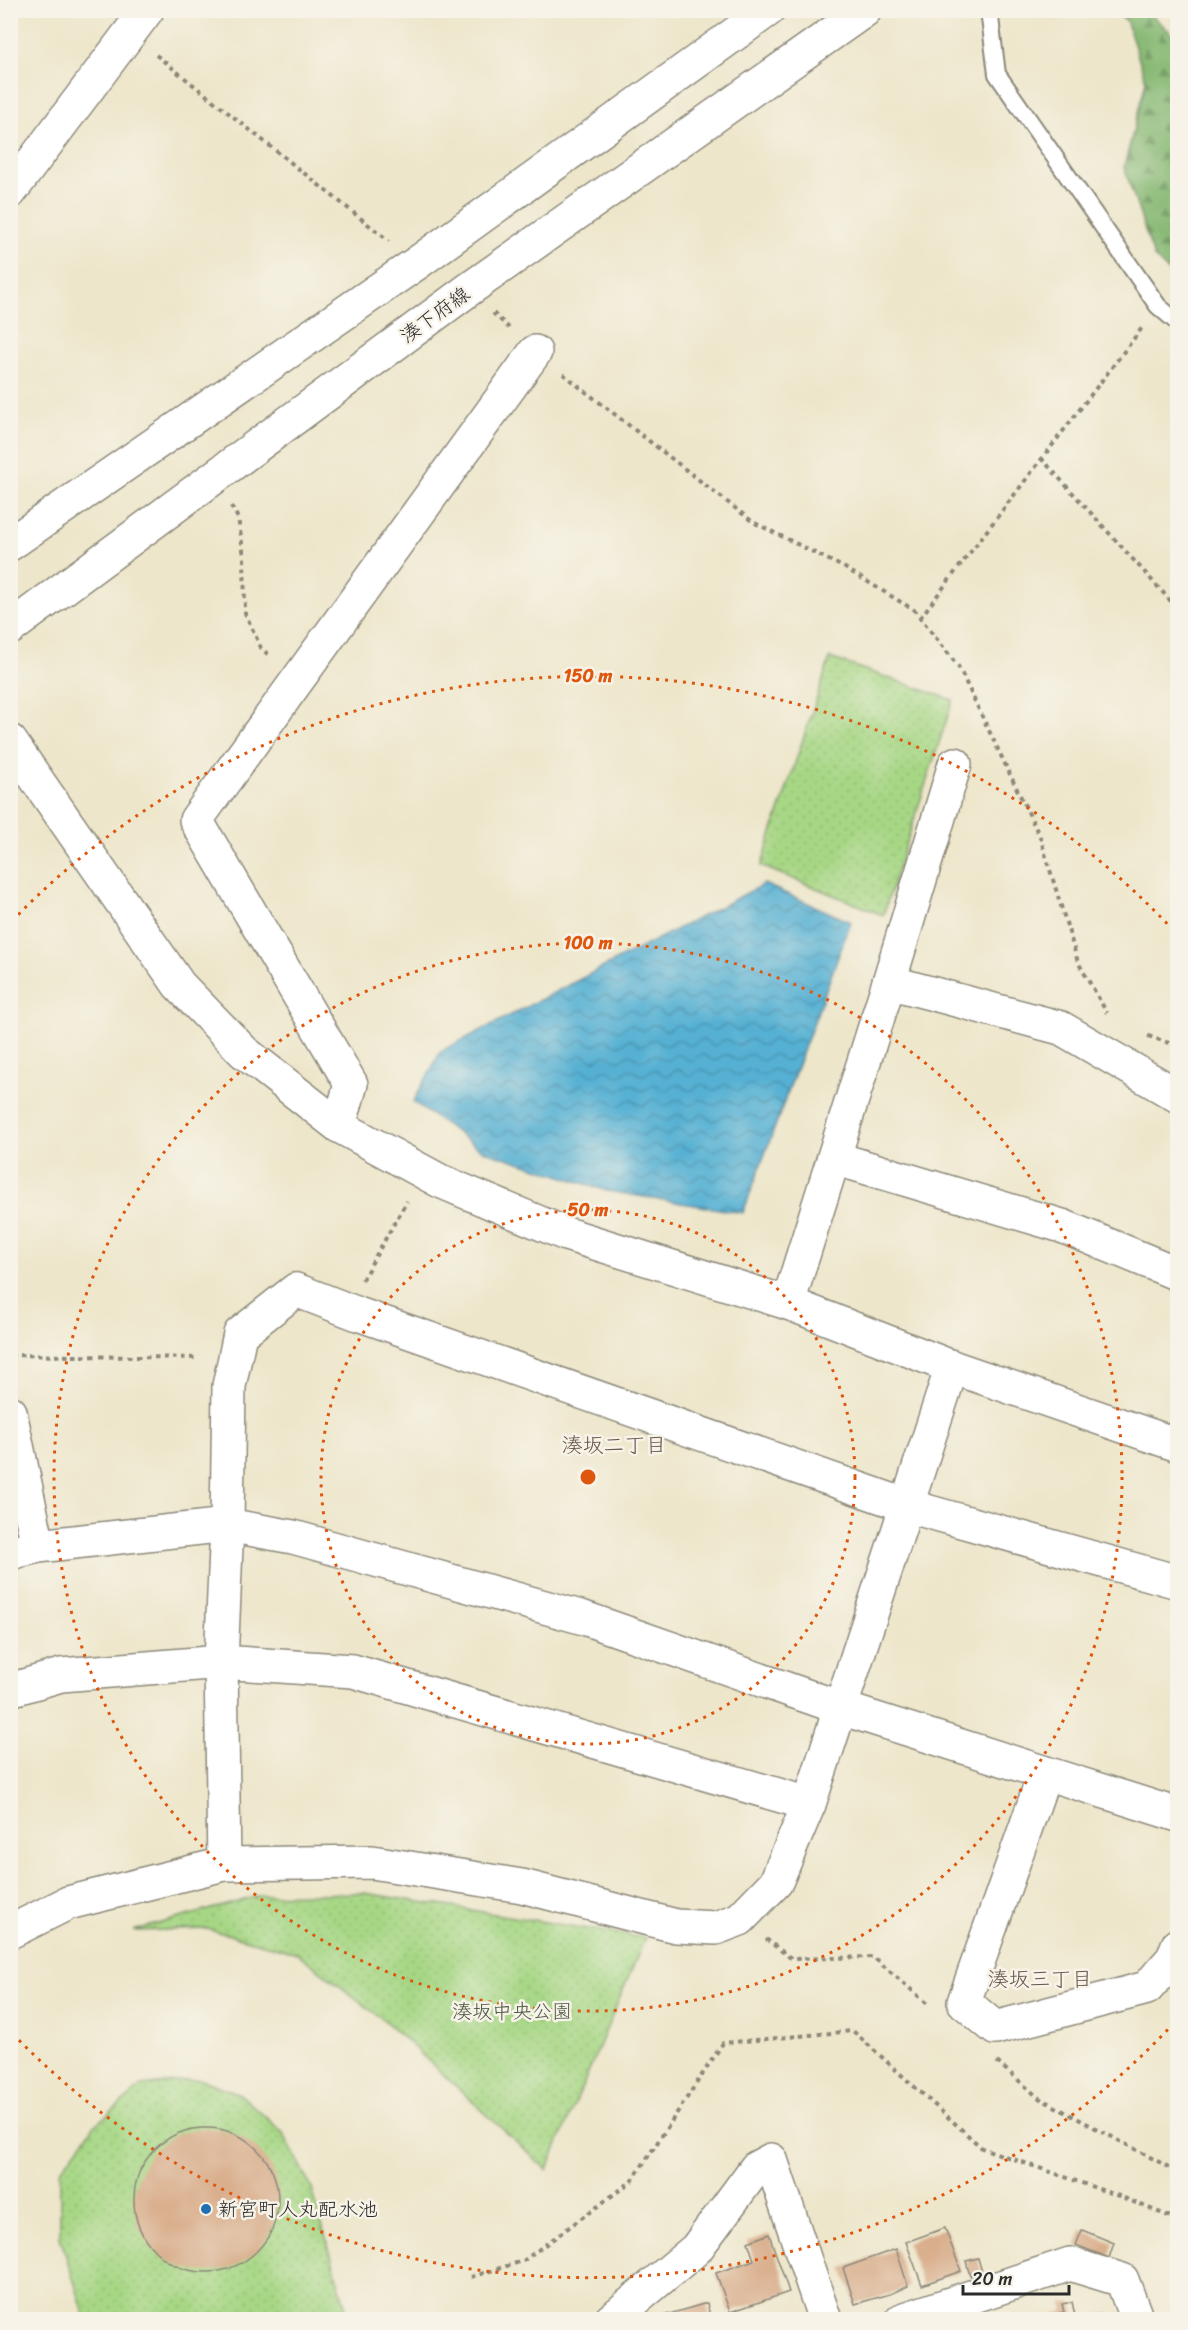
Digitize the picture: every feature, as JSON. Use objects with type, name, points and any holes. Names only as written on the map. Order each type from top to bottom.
[{"type":"street","points":[[10,544],[417,264],[768,10]]},
{"type":"street","name":"湊下府線","points":[[10,628],[468,290],[865,10]]},
{"type":"street","points":[[10,192],[138,22]]},
{"type":"street","points":[[339,1126],[351,1084],[196,820],[535,352]]},
{"type":"street","points":[[10,741],[179,985],[244,1052],[339,1126],[440,1181],[566,1234],[788,1304],[952,1367],[1178,1445]]},
{"type":"street","points":[[788,1304],[955,764]]},
{"type":"street","points":[[889,982],[1061,1028],[1178,1096]]},
{"type":"street","points":[[834,1158],[1062,1226],[1178,1274]]},
{"type":"street","points":[[224,1864],[221,1662],[227,1525],[229,1386],[240,1334],[296,1290],[908,1506],[1178,1581]]},
{"type":"street","points":[[10,1932],[68,1903],[224,1864],[372,1862],[522,1886],[675,1926],[716,1928],[740,1919],[776,1882],[809,1804],[952,1367]]},
{"type":"street","points":[[10,1412],[24,1550],[227,1525],[293,1537],[584,1618],[840,1708],[1178,1815]]},
{"type":"street","points":[[10,1690],[61,1675],[221,1662],[353,1671],[809,1804]]},
{"type":"street","points":[[1045,1773],[964,2002],[995,2028],[1147,1988],[1173,1958],[1178,1945]]},
{"type":"street","points":[[611,2319],[696,2249],[756,2168],[771,2160],[825,2319]]},
{"type":"street","points":[[902,2319],[1070,2264],[1122,2280],[1137,2319]]},
{"type":"lane","points":[[989,10],[997,74],[1158,306],[1178,323]]},
{"type":"path","points":[[1171,10],[1178,17]]},
{"type":"path","points":[[138,22],[417,264]]},
{"type":"path","points":[[468,290],[535,352],[753,522],[845,568],[914,610],[958,666],[1035,827],[1078,962],[1108,1014]]},
{"type":"path","points":[[920,618],[1158,306]]},
{"type":"path","points":[[1041,458],[1178,609]]},
{"type":"path","points":[[215,477],[238,518],[244,556],[245,613],[261,648],[297,681]]},
{"type":"path","points":[[1146,1035],[1178,1046]]},
{"type":"path","points":[[345,1309],[424,1172]]},
{"type":"path","points":[[10,1355],[235,1359]]},
{"type":"path","points":[[471,2277],[523,2261],[632,2181],[723,2043],[853,2031],[982,2148],[1119,2196],[1178,2220]]},
{"type":"green space","points":[[1111,11],[1147,11],[1177,38],[1177,280],[1154,257],[1124,167],[1146,81],[1126,20]]},
{"type":"green space","points":[[830,658],[953,700],[883,915],[761,866]]},
{"type":"green space","name":"湊坂中央公園","points":[[364,1893],[645,1938],[547,2170],[385,2021],[297,1953],[207,1929],[133,1931],[262,1895]]},
{"type":"green space","points":[[199,2079],[240,2094],[283,2133],[312,2189],[349,2319],[86,2319],[60,2237],[60,2171],[95,2125],[142,2086]]},
{"type":"water","points":[[764,884],[851,922],[743,1213],[607,1191],[482,1150],[413,1102],[441,1051]]},
{"type":"building","name":"新宮町人丸配水池","points":[[206,2128],[234,2133],[257,2149],[273,2172],[278,2200],[273,2228],[257,2251],[234,2267],[206,2272],[178,2267],[155,2251],[139,2228],[134,2200],[139,2172],[155,2149],[178,2133]]},
{"type":"building","points":[[945,2228],[961,2271],[922,2285],[906,2242]]},
{"type":"building","points":[[1082,2230],[1114,2243],[1109,2258],[1076,2245]]},
{"type":"building","points":[[769,2234],[789,2292],[730,2312],[716,2273],[754,2260],[748,2242]]},
{"type":"building","points":[[896,2249],[908,2286],[855,2304],[843,2268]]},
{"type":"building","points":[[978,2258],[982,2272],[970,2276],[966,2261]]},
{"type":"building","points":[[1072,2302],[1076,2320],[1048,2320],[1047,2316],[1064,2312],[1062,2304]]},
{"type":"building","points":[[707,2303],[711,2320],[652,2320],[652,2319]]},
{"type":"building","points":[[1100,2314],[1101,2320],[1077,2320],[1077,2319]]},
{"type":"place","name":"新宮町人丸配水池","points":[[206,2209]]},
{"type":"district","name":"湊坂二丁目","points":[[614,1445]]},
{"type":"district","name":"湊坂三丁目","points":[[1040,1979]]}]
